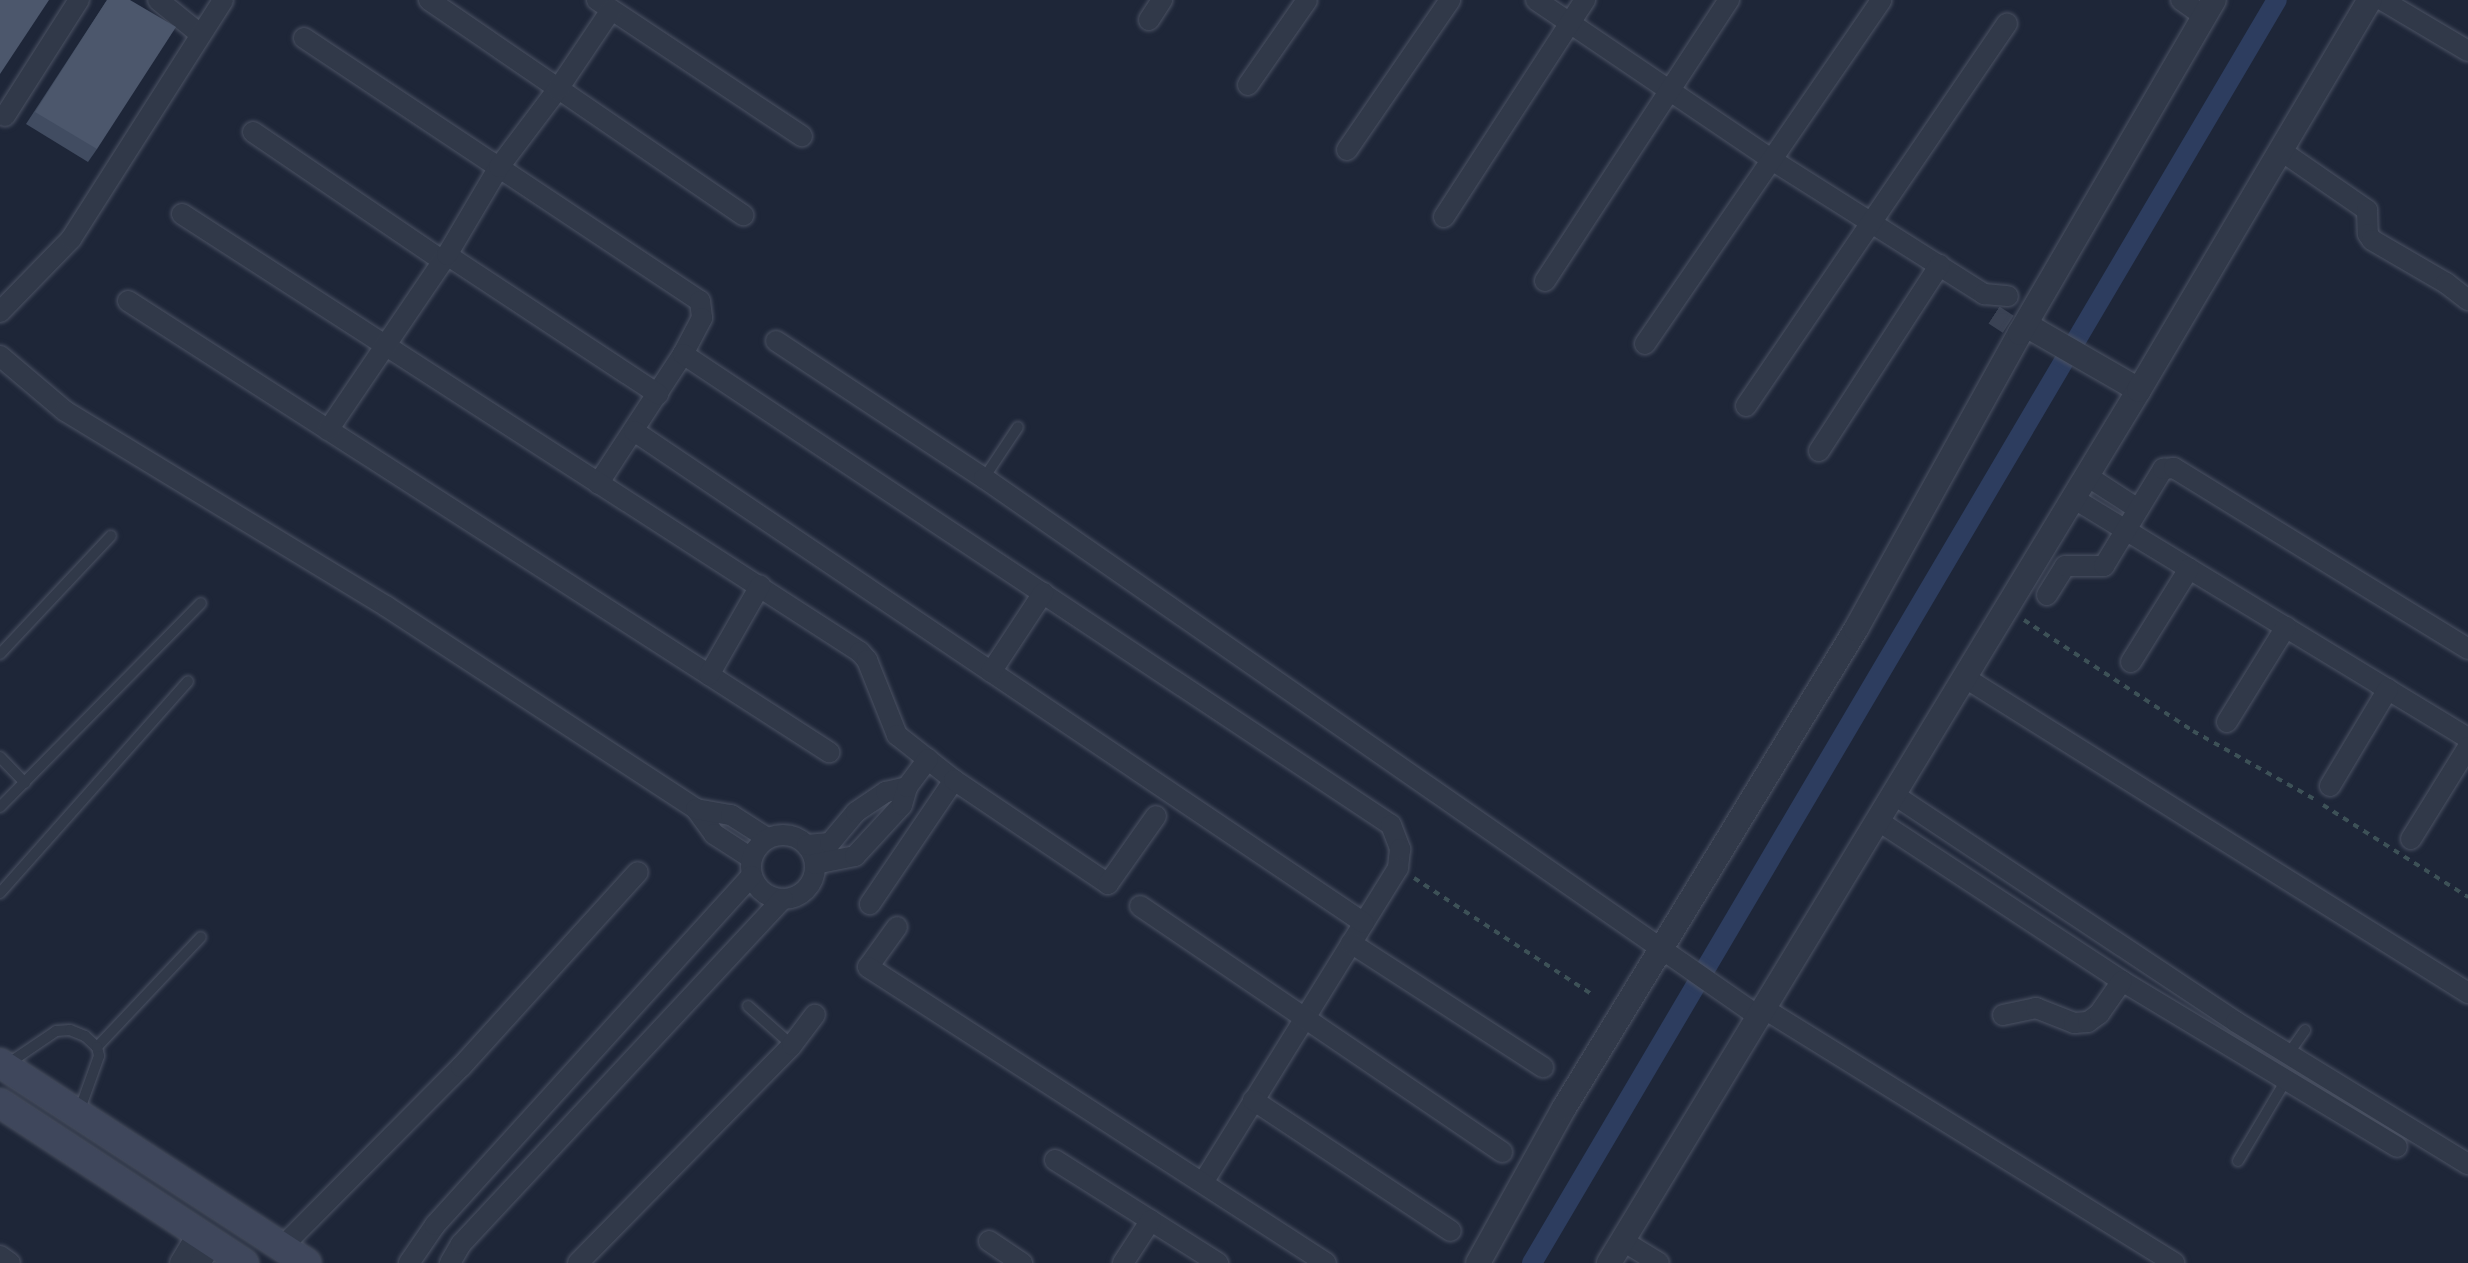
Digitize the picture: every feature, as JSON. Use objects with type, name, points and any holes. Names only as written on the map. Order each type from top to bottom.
[{"type":"main road","points":[[2,1064],[307,1263]]},
{"type":"main road","points":[[0,1103],[204,1246],[244,1263]]},
{"type":"street","points":[[5,116],[79,0]]},
{"type":"street","points":[[158,0],[200,34]]},
{"type":"street","points":[[0,312],[71,239],[223,0]]},
{"type":"street","points":[[429,0],[743,215]]},
{"type":"street","points":[[1149,20],[1162,0]]},
{"type":"street","points":[[1248,85],[1307,0]]},
{"type":"street","points":[[1347,150],[1450,0]]},
{"type":"street","points":[[1536,0],[1772,160],[1940,265],[2018,318],[2139,390]]},
{"type":"street","points":[[1444,217],[1585,0]]},
{"type":"street","points":[[1545,281],[1729,0]]},
{"type":"street","points":[[1645,344],[1881,0]]},
{"type":"street","points":[[1478,1263],[1564,1108],[1669,955],[1856,629],[2018,318],[2209,8],[2181,0]]},
{"type":"street","points":[[1609,1263],[1755,1010],[1877,820],[2087,476],[2370,0]]},
{"type":"street","points":[[2382,0],[2468,51]]},
{"type":"street","points":[[328,430],[445,258],[499,167],[558,89],[604,5],[802,136]]},
{"type":"street","points":[[1746,406],[2007,23]]},
{"type":"street","points":[[304,38],[700,301],[702,318],[683,354],[598,484]]},
{"type":"street","points":[[253,132],[658,394]]},
{"type":"street","points":[[2280,150],[2367,210],[2368,234],[2372,240],[2446,283],[2468,300]]},
{"type":"street","points":[[182,214],[760,586],[867,660],[897,735],[954,780],[1108,884],[1156,816]]},
{"type":"street","points":[[1819,451],[1940,265]]},
{"type":"street","points":[[128,301],[829,752]]},
{"type":"street","points":[[776,341],[984,478],[1669,955],[2174,1263]]},
{"type":"street","points":[[683,354],[1391,825],[1400,849],[1398,868],[1203,1182]]},
{"type":"street","points":[[0,356],[65,411],[386,606],[696,809],[714,834],[751,867],[762,892],[783,899]]},
{"type":"street","points":[[634,431],[1364,923]]},
{"type":"street","points":[[2047,595],[2065,566],[2104,566],[2163,469],[2174,468],[2468,649]]},
{"type":"street","points":[[2087,476],[2138,509]]},
{"type":"street","points":[[2073,498],[2468,738]]},
{"type":"street","points":[[2131,662],[2189,569]]},
{"type":"street","points":[[709,675],[760,586]]},
{"type":"street","points":[[991,672],[1043,593]]},
{"type":"street","points":[[2227,722],[2286,627]]},
{"type":"street","points":[[1964,677],[2468,993]]},
{"type":"street","points":[[2330,786],[2388,689]]},
{"type":"street","points":[[2411,839],[2468,747]]},
{"type":"street","points":[[696,809],[731,815],[767,838],[786,834],[811,855],[855,856],[902,805],[907,787],[928,759]]},
{"type":"street","points":[[870,904],[954,780]]},
{"type":"street","points":[[811,855],[830,843],[856,812],[886,792],[907,787]]},
{"type":"street","points":[[1893,794],[2289,1053],[2468,1164]]},
{"type":"street","points":[[1877,820],[2122,981],[2397,1147]]},
{"type":"street","points":[[409,1263],[435,1225],[751,867],[767,838]]},
{"type":"street","points":[[450,1263],[461,1244],[783,899],[804,891],[814,874],[811,855]]},
{"type":"street","points":[[282,1247],[461,1067],[638,872]]},
{"type":"street","points":[[1140,906],[1502,1152]]},
{"type":"street","points":[[897,927],[868,967],[1326,1263]]},
{"type":"street","points":[[1351,943],[1543,1067]]},
{"type":"street","points":[[2003,1015],[2036,1008],[2074,1023],[2088,1022],[2099,1014],[2122,981]]},
{"type":"street","points":[[578,1263],[792,1045],[815,1015]]},
{"type":"street","points":[[1253,1100],[1451,1231]]},
{"type":"street","points":[[1055,1160],[1218,1263]]},
{"type":"street","points":[[1123,1263],[1151,1220]]},
{"type":"street","points":[[435,1225],[461,1244]]},
{"type":"street","points":[[989,1241],[1022,1263]]},
{"type":"street","points":[[1623,1241],[1659,1263]]},
{"type":"street","points":[[180,1263],[204,1246]]},
{"type":"street","points":[[0,1256],[10,1263]]},
{"type":"lane","points":[[984,478],[1018,427]]},
{"type":"lane","points":[[0,654],[111,536]]},
{"type":"lane","points":[[0,807],[201,603]]},
{"type":"lane","points":[[0,893],[188,681]]},
{"type":"lane","points":[[0,757],[25,783]]},
{"type":"lane","points":[[79,1113],[97,1070],[97,1047],[201,937]]},
{"type":"lane","points":[[748,1006],[792,1045]]},
{"type":"lane","points":[[2,1064],[56,1031],[70,1030],[85,1036],[97,1047]]},
{"type":"lane","points":[[2289,1053],[2305,1030]]},
{"type":"lane","points":[[2238,1161],[2286,1080]]},
{"type":"path","points":[[2006,608],[2144,700],[2317,801],[2468,897]]},
{"type":"path","points":[[1398,868],[1593,995]]},
{"type":"building","points":[[0,0],[49,0],[0,74]]},
{"type":"building","points":[[107,0],[130,0],[176,27],[97,149],[35,112]]},
{"type":"waterway","points":[[1532,1263],[2277,0]]},
{"type":"tunnel","points":[[1994,315],[2008,324]]}]
